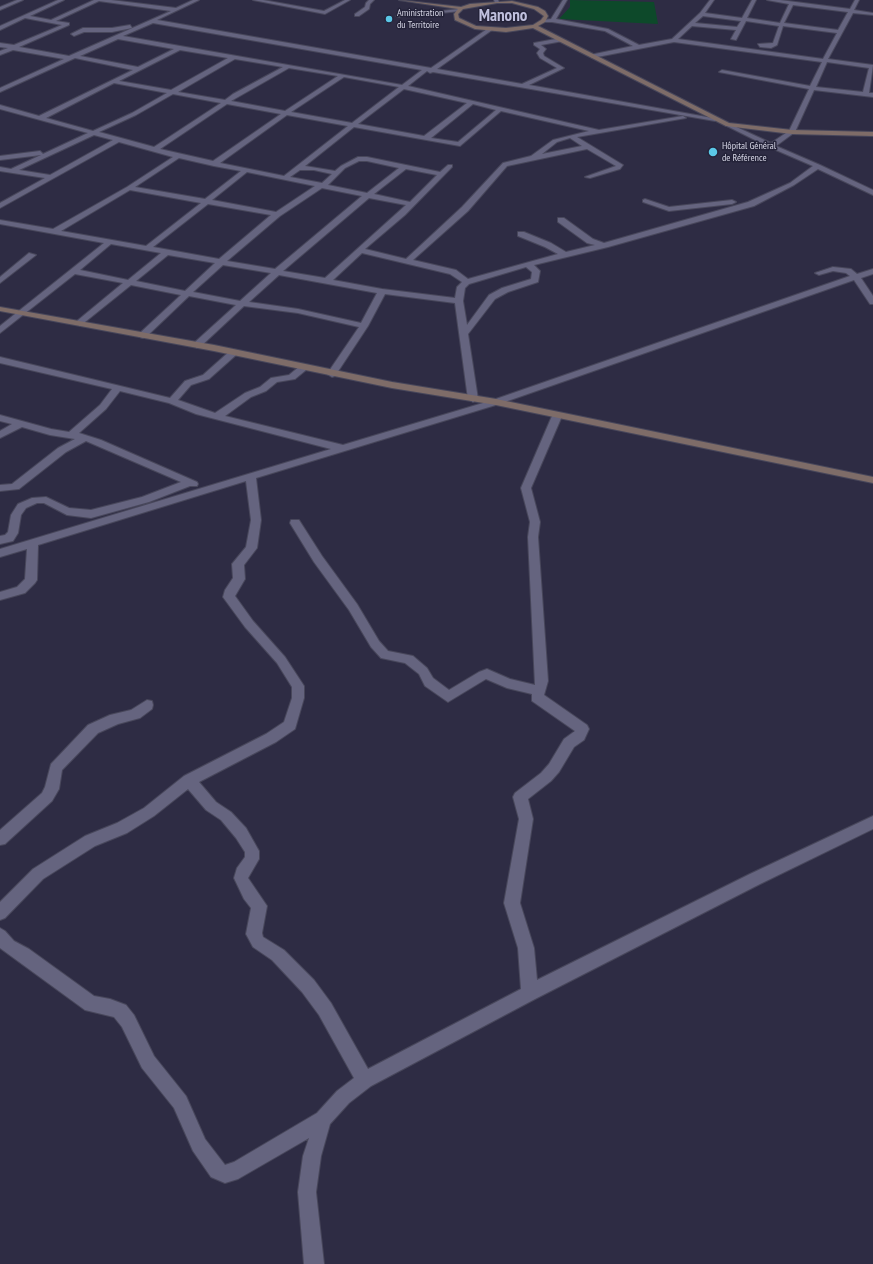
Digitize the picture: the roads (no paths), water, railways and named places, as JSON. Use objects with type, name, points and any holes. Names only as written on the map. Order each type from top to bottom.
[{"type":"street","points":[[0,9],[3,6],[21,0]]},
{"type":"street","points":[[0,28],[62,0]]},
{"type":"street","points":[[53,20],[99,0],[177,10]]},
{"type":"street","points":[[0,90],[198,0]]},
{"type":"street","points":[[255,0],[325,13],[348,0]]},
{"type":"street","points":[[357,15],[367,8],[368,3],[372,0]]},
{"type":"street","points":[[401,0],[460,9]]},
{"type":"street","points":[[551,20],[565,0]]},
{"type":"street","points":[[674,40],[702,14],[712,0]]},
{"type":"street","points":[[734,39],[747,11],[754,0]]},
{"type":"street","points":[[769,0],[873,14]]},
{"type":"street","points":[[805,5],[809,0]]},
{"type":"street","points":[[771,146],[792,132],[825,60],[857,0]]},
{"type":"street","points":[[398,16],[460,9],[470,5],[496,1],[512,2],[536,8],[543,12],[546,16],[544,21]]},
{"type":"street","points":[[753,45],[774,46],[781,25],[792,3]]},
{"type":"street","points":[[460,9],[456,14],[457,19],[476,27],[490,29],[521,28],[534,26],[544,21],[551,20],[606,30],[638,47]]},
{"type":"street","points":[[702,14],[840,32]]},
{"type":"street","points":[[0,53],[67,24],[53,20],[26,17]]},
{"type":"street","points":[[74,34],[83,30],[112,30],[152,21],[715,119]]},
{"type":"street","points":[[0,22],[10,24]]},
{"type":"street","points":[[692,24],[739,29]]},
{"type":"street","points":[[534,26],[715,119],[771,146],[818,166],[873,194]]},
{"type":"street","points":[[285,178],[428,70],[490,29]]},
{"type":"street","points":[[118,37],[179,49],[344,75],[501,108],[597,131]]},
{"type":"street","points":[[522,86],[562,68],[542,57],[540,54],[543,49],[536,44],[561,40]]},
{"type":"street","points":[[592,56],[674,40],[825,60],[872,67],[866,94]]},
{"type":"street","points":[[0,45],[139,69]]},
{"type":"street","points":[[40,118],[116,82],[179,49]]},
{"type":"street","points":[[11,171],[94,134],[174,92],[233,58]]},
{"type":"street","points":[[154,150],[206,117],[235,95],[287,67]]},
{"type":"street","points":[[722,72],[813,88],[873,95]]},
{"type":"street","points":[[214,164],[286,113],[344,75]]},
{"type":"street","points":[[116,82],[174,92],[224,103],[460,144],[501,108]]},
{"type":"street","points":[[426,139],[472,102]]},
{"type":"street","points":[[0,107],[178,156],[411,204]]},
{"type":"street","points":[[533,158],[555,141],[571,136],[696,116]]},
{"type":"street","points":[[728,124],[792,132],[873,134]]},
{"type":"street","points":[[571,136],[620,165],[618,168],[588,177]]},
{"type":"street","points":[[0,206],[118,140]]},
{"type":"street","points":[[408,261],[465,209],[502,166],[509,162],[588,147]]},
{"type":"street","points":[[0,158],[54,151]]},
{"type":"street","points":[[55,231],[129,188],[178,156]]},
{"type":"street","points":[[143,335],[222,262],[277,214],[322,185],[343,167],[353,161],[362,159],[441,174]]},
{"type":"street","points":[[307,161],[316,165],[343,167]]},
{"type":"street","points":[[327,281],[450,166]]},
{"type":"street","points":[[474,399],[459,301],[461,287],[466,282],[528,264],[565,256],[761,200],[807,174],[818,166]]},
{"type":"street","points":[[197,345],[240,304],[277,272],[354,206],[404,167]]},
{"type":"street","points":[[297,168],[314,168],[337,173]]},
{"type":"street","points":[[0,169],[50,177]]},
{"type":"street","points":[[148,248],[207,203],[245,171]]},
{"type":"street","points":[[129,188],[207,203],[277,214]]},
{"type":"street","points":[[645,201],[669,209],[761,200]]},
{"type":"street","points":[[561,220],[590,241],[599,245],[604,245]]},
{"type":"street","points":[[0,222],[382,291],[459,301]]},
{"type":"street","points":[[521,234],[548,245],[565,256]]},
{"type":"street","points":[[0,330],[111,241]]},
{"type":"street","points":[[360,250],[453,272],[464,278],[466,282]]},
{"type":"street","points":[[80,323],[167,252]]},
{"type":"street","points":[[0,281],[32,255]]},
{"type":"street","points":[[464,334],[492,297],[505,290],[535,280],[536,271],[528,264]]},
{"type":"street","points":[[819,273],[834,269],[848,271],[856,277],[873,302]]},
{"type":"street","points":[[72,271],[240,304],[298,311],[364,326]]},
{"type":"street","points":[[0,553],[496,402],[873,271]]},
{"type":"street","points":[[332,374],[364,326],[382,291]]},
{"type":"street","points":[[0,309],[197,345],[332,374],[496,402],[557,416],[873,480]]},
{"type":"street","points":[[172,401],[188,383],[206,377],[233,353]]},
{"type":"street","points":[[0,360],[172,401],[199,412],[344,449]]},
{"type":"street","points":[[218,416],[248,395],[263,389],[274,380],[292,376],[303,368]]},
{"type":"street","points":[[71,435],[103,407],[118,388]]},
{"type":"street","points":[[529,993],[529,973],[526,948],[512,903],[526,819],[520,797],[546,777],[554,768],[569,743],[582,732],[579,726],[538,699],[542,681],[533,543],[536,522],[526,492],[543,451],[547,436],[557,416]]},
{"type":"street","points":[[0,418],[50,432],[85,437],[207,491]]},
{"type":"street","points":[[0,435],[22,423]]},
{"type":"street","points":[[0,488],[16,487],[62,450],[85,437]]},
{"type":"street","points":[[0,913],[38,874],[90,841],[122,828],[150,812],[188,780],[282,732],[290,725],[298,698],[298,686],[281,660],[249,624],[229,597],[231,590],[239,579],[238,564],[251,548],[256,520],[251,477]]},
{"type":"street","points":[[0,540],[9,538],[13,533],[16,515],[22,506],[36,500],[46,500],[67,511],[91,514],[145,500],[189,483]]},
{"type":"street","points":[[295,523],[318,559],[353,607],[375,644],[385,656],[398,656],[409,659],[423,671],[429,682],[448,696],[483,675],[488,674],[507,683],[540,691]]},
{"type":"street","points":[[0,596],[21,590],[31,580],[33,543]]},
{"type":"street","points":[[0,839],[47,797],[52,789],[56,768],[93,729],[115,719],[135,714],[147,705]]},
{"type":"street","points":[[188,780],[211,806],[226,816],[242,834],[252,851],[252,859],[242,873],[241,878],[249,894],[260,906],[254,934],[258,942],[278,955],[308,986],[321,1003],[365,1080]]},
{"type":"street","points":[[0,936],[8,946],[23,954],[91,1004],[110,1007],[120,1011],[128,1021],[148,1062],[180,1102],[199,1145],[217,1171],[225,1174],[238,1170],[323,1119],[343,1097],[365,1080],[529,993],[873,822]]},
{"type":"street","points":[[314,1264],[308,1192],[312,1156],[323,1119]]},
{"type":"place","name":"Aministration du Territoire","points":[[389,19]]},
{"type":"place","name":"Hôpital Général de Référence","points":[[713,152]]},
{"type":"district","name":"Manono","points":[[503,16]]}]
